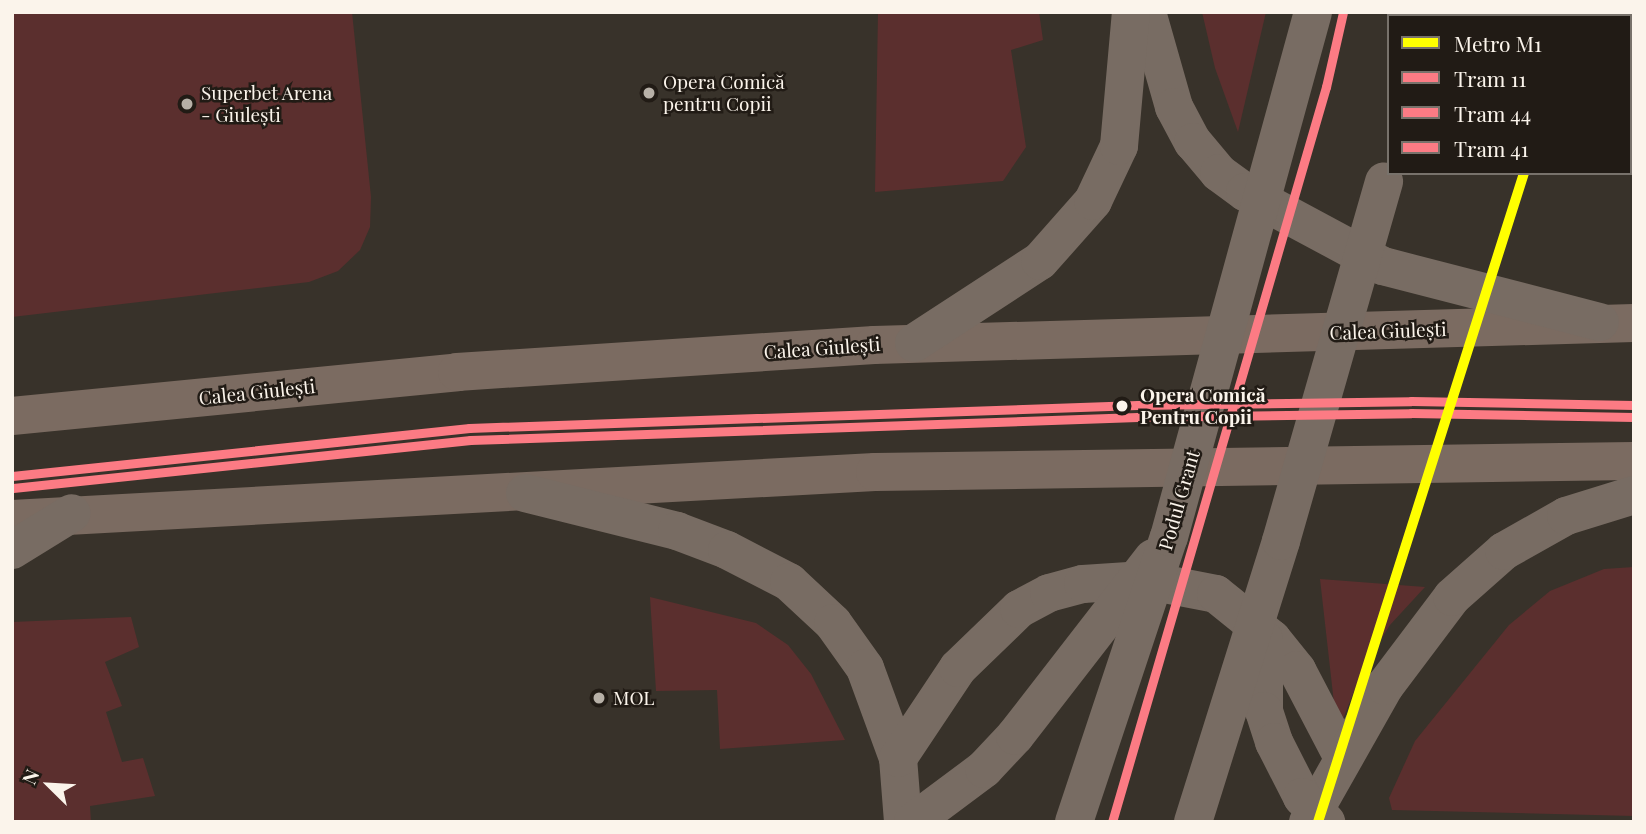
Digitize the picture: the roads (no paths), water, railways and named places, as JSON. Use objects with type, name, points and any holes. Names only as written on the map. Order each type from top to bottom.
[{"type":"main road","points":[[914,343],[1040,261],[1093,201],[1119,146],[1131,12]]},
{"type":"main road","points":[[1147,12],[1174,107],[1187,130],[1219,173],[1245,192],[1383,266],[1617,322]]},
{"type":"main road","name":"Podul Grant","points":[[1074,822],[1169,537],[1313,12]]},
{"type":"main road","points":[[1193,822],[1281,541],[1387,175]]},
{"type":"main road","name":"Calea Giulești","points":[[12,416],[457,372],[914,343],[1402,331],[1617,322]]},
{"type":"main road","points":[[12,519],[72,513],[526,493],[875,472],[1634,461]]},
{"type":"main road","points":[[526,493],[677,531],[727,550],[789,582],[833,623],[864,668],[898,758],[903,822]]},
{"type":"main road","points":[[1308,822],[1343,758],[1414,643],[1452,597],[1504,551],[1566,516],[1634,495]]},
{"type":"main road","points":[[12,550],[72,513]]},
{"type":"main road","points":[[913,822],[984,769],[1015,736],[1169,537]]},
{"type":"main road","points":[[1281,541],[1264,644],[1264,711],[1286,770],[1302,797],[1326,822]]},
{"type":"main road","points":[[898,758],[958,668],[1019,610],[1049,593],[1083,584],[1144,580],[1216,594],[1272,639],[1297,670],[1343,758]]},
{"type":"metro line","name":"M1","points":[[1318,822],[1523,175]]},
{"type":"tram line","name":"41","points":[[1112,822],[1326,87],[1343,12]]},
{"type":"tram line","name":"11","points":[[12,476],[469,428],[1138,405],[1411,401],[1634,405]]},
{"type":"tram line","name":"44","points":[[13,488],[470,440],[1138,417],[1411,413],[1634,417]]},
{"type":"place","name":"Opera Comică pentru Copii","points":[[649,93]]},
{"type":"place","name":"Superbet Arena - Giulești","points":[[187,104]]},
{"type":"place","name":"Opera Comică Pentru Copii","points":[[1122,406]]},
{"type":"place","name":"MOL","points":[[599,698]]}]
